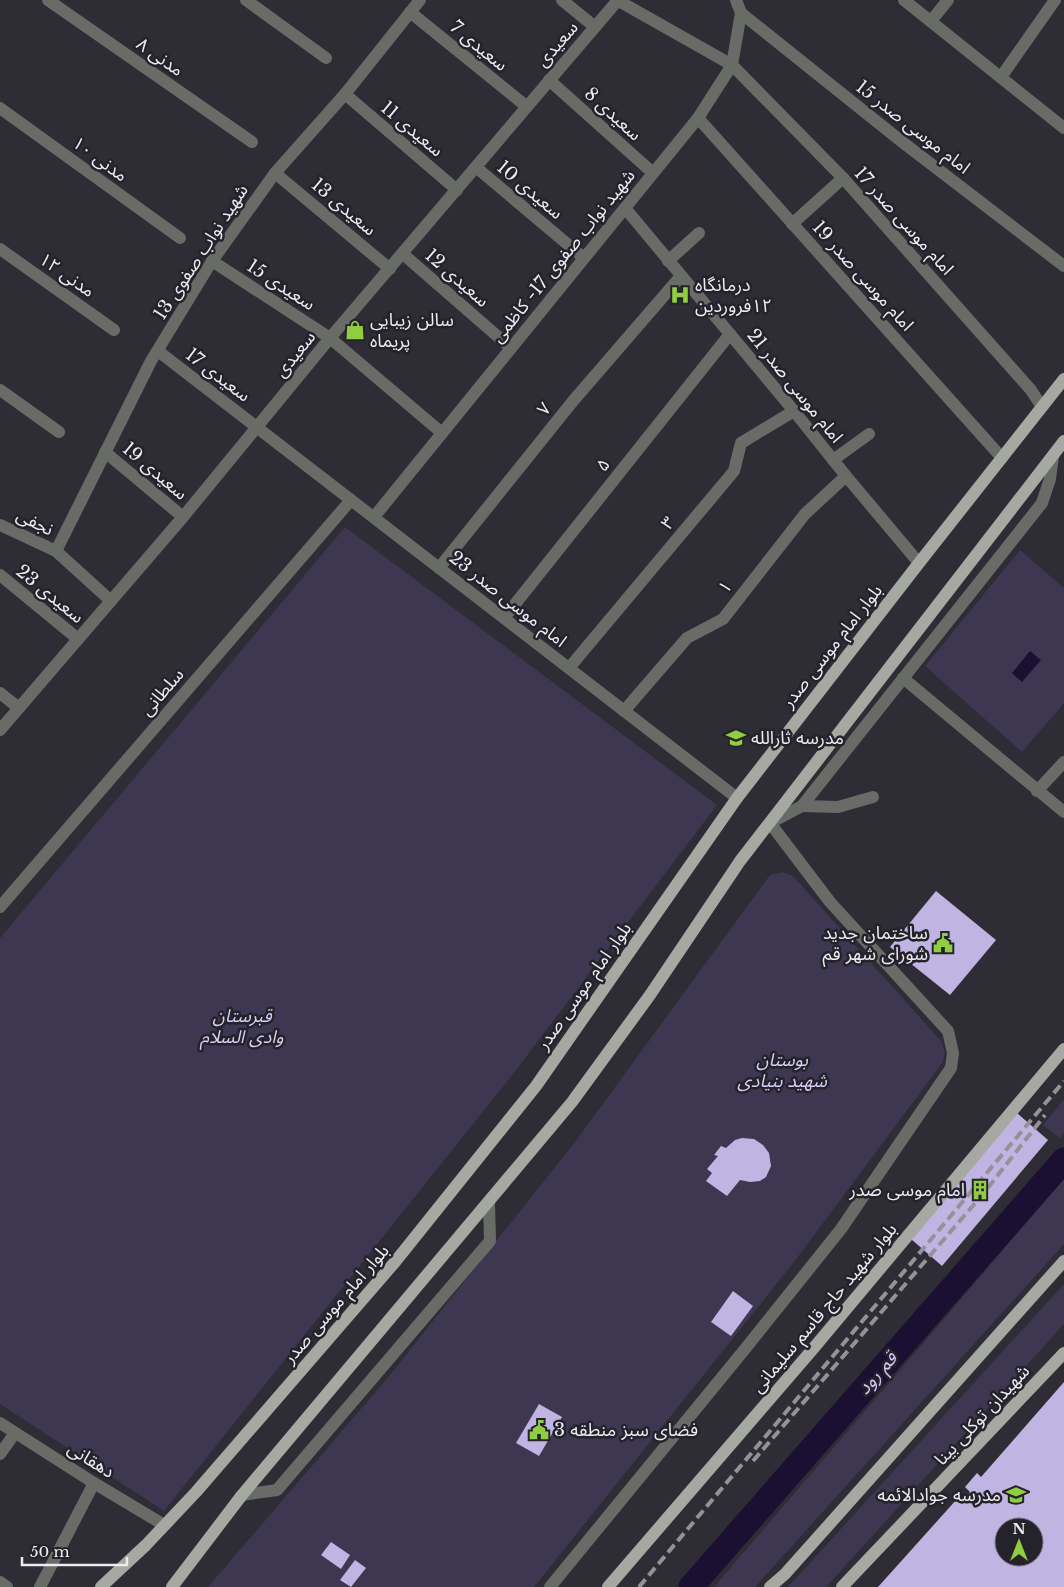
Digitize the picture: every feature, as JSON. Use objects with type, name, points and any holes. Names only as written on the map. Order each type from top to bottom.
[{"type":"main road","name":"بلوار امام موسی صدر","points":[[106,1584],[196,1492],[395,1262],[536,1086],[737,798],[1064,379]]},
{"type":"main road","points":[[172,1587],[242,1495],[572,1102],[650,996],[740,861],[1064,442]]},
{"type":"main road","name":"بلوار شهید حاج قاسم سلیمانی","points":[[608,1587],[812,1350],[1064,1049]]},
{"type":"main road","points":[[770,1587],[785,1574],[1064,1261]]},
{"type":"main road","name":"شهیدان توکلی بینا","points":[[842,1587],[1064,1353]]},
{"type":"street","name":"مدنی ۸","points":[[48,0],[252,142]]},
{"type":"street","points":[[246,0],[326,58]]},
{"type":"street","name":"شهید نواب صفوی 13","points":[[56,551],[158,351],[212,262],[275,173],[345,94],[420,0]]},
{"type":"street","points":[[562,0],[595,27]]},
{"type":"street","name":"سعیدی","points":[[0,730],[183,517],[330,338],[618,0]]},
{"type":"street","name":"امام موسی صدر 17","points":[[618,0],[732,65],[843,178],[1031,390],[1042,407]]},
{"type":"street","name":"شهید نواب صفوی 17- کاظمی","points":[[374,517],[698,118],[732,65],[741,14],[736,0]]},
{"type":"street","points":[[904,0],[1064,128]]},
{"type":"street","points":[[931,21],[948,0]]},
{"type":"street","points":[[1001,77],[1055,0]]},
{"type":"street","name":"سعیدی 7","points":[[410,12],[526,106]]},
{"type":"street","name":"امام موسی صدر 15","points":[[741,14],[901,141],[1064,266]]},
{"type":"street","name":"سعیدی 8","points":[[549,80],[653,173]]},
{"type":"street","name":"سعیدی 11","points":[[345,94],[457,190]]},
{"type":"street","name":"مدنی ۱۰","points":[[0,108],[180,238]]},
{"type":"street","name":"امام موسی صدر 19","points":[[698,118],[1002,458]]},
{"type":"street","name":"سعیدی 10","points":[[476,168],[584,258]]},
{"type":"street","name":"سعیدی 13","points":[[275,173],[390,269]]},
{"type":"street","points":[[792,224],[843,178]]},
{"type":"street","name":"امام موسی صدر 21","points":[[625,208],[919,563]]},
{"type":"street","points":[[668,260],[699,233]]},
{"type":"street","name":"مدنی ۱۲","points":[[0,249],[114,330]]},
{"type":"street","name":"سعیدی 12","points":[[403,254],[511,348]]},
{"type":"street","name":"سعیدی 15","points":[[212,262],[330,338],[442,433]]},
{"type":"street","name":"۷","points":[[439,568],[573,401],[681,276]]},
{"type":"street","name":"۵","points":[[504,618],[730,334]]},
{"type":"street","name":"سعیدی 17","points":[[158,351],[258,427]]},
{"type":"street","points":[[0,390],[59,432]]},
{"type":"street","name":"۳","points":[[569,668],[734,471],[741,443],[794,411]]},
{"type":"street","name":"امام موسی صدر 23","points":[[258,427],[737,798]]},
{"type":"street","points":[[833,460],[869,434]]},
{"type":"street","name":"سعیدی 19","points":[[106,452],[183,517]]},
{"type":"street","points":[[550,1587],[745,1349],[840,1229],[951,1068],[953,1053],[948,1031],[830,902],[770,822],[802,806],[1042,503],[1050,479],[1053,456]]},
{"type":"street","name":"۱","points":[[624,711],[688,638],[722,619],[805,514],[846,476]]},
{"type":"street","name":"سلطانی","points":[[0,907],[352,500]]},
{"type":"street","name":"نجفی","points":[[0,525],[56,551],[111,601]]},
{"type":"street","name":"سعیدی 23","points":[[0,575],[78,639]]},
{"type":"street","points":[[903,678],[1037,791],[1062,807]]},
{"type":"street","points":[[0,693],[19,708]]},
{"type":"street","points":[[1037,791],[1064,762]]},
{"type":"street","points":[[802,806],[838,807],[872,797]]},
{"type":"street","points":[[242,1495],[277,1490],[484,1248],[491,1239],[488,1203]]},
{"type":"street","name":"دهقانی","points":[[0,1423],[164,1525]]},
{"type":"street","points":[[0,1454],[15,1433]]},
{"type":"street","points":[[40,1587],[94,1483]]},
{"type":"street","points":[[0,1582],[7,1587]]},
{"type":"green space","name":"قبرستان وادی السلام","points":[[345,527],[717,805],[513,1074],[164,1511],[0,1404],[0,938]]},
{"type":"green space","points":[[1020,550],[1064,588],[1064,703],[1022,752],[925,666]]},
{"type":"green space","name":"بوستان شهید بنیادی","points":[[782,872],[793,876],[941,1041],[945,1052],[943,1062],[794,1262],[534,1587],[208,1587],[390,1375],[575,1142],[770,875]]},
{"type":"green space","points":[[1064,1099],[1064,1132],[1060,1138],[1043,1125]]},
{"type":"green space","points":[[1064,1179],[1064,1244],[755,1587],[714,1587]]},
{"type":"green space","points":[[1064,1284],[1064,1324],[826,1587],[788,1587]]},
{"type":"shaded area","points":[[1030,651],[1041,660],[1022,682],[1012,673]]},
{"type":"building","name":"ساختمان جدید شورای شهر قم","points":[[936,891],[996,940],[950,995],[890,947]]},
{"type":"building","name":"امام موسی صدر","points":[[1017,1113],[1048,1140],[942,1266],[911,1239]]},
{"type":"building","points":[[742,1138],[754,1139],[763,1145],[769,1153],[771,1166],[766,1177],[760,1181],[740,1180],[727,1196],[706,1181],[712,1173],[707,1169],[718,1156],[714,1155],[721,1146],[726,1148],[735,1140]]},
{"type":"building","points":[[733,1291],[753,1306],[731,1336],[711,1322]]},
{"type":"building","points":[[1064,1382],[1064,1587],[878,1587],[957,1499],[961,1502],[970,1492],[965,1487],[977,1473],[981,1477]]},
{"type":"building","name":"فضای سبز منطقه 3","points":[[539,1404],[562,1417],[539,1456],[516,1443]]},
{"type":"building","points":[[331,1542],[350,1555],[341,1569],[321,1555]]},
{"type":"building","points":[[355,1560],[366,1568],[351,1587],[340,1580]]},
{"type":"waterway","name":"قم رود","points":[[691,1587],[1064,1160]]},
{"type":"railway","points":[[639,1587],[1064,1081]]},
{"type":"railway","points":[[753,1461],[983,1194],[1045,1115]]},
{"type":"place","name":"درمانگاه ١٢فروردین","points":[[680,295]]},
{"type":"place","name":"سالن زیبایی پریماه","points":[[355,330]]},
{"type":"place","name":"مدرسه ثارالله","points":[[736,738]]},
{"type":"place","name":"ساختمان جدید شورای شهر قم","points":[[943,943]]},
{"type":"place","name":"امام موسی صدر","points":[[980,1190]]},
{"type":"place","name":"فضای سبز منطقه 3","points":[[539,1430]]},
{"type":"place","name":"مدرسه جوادالائمه","points":[[1016,1495]]}]
